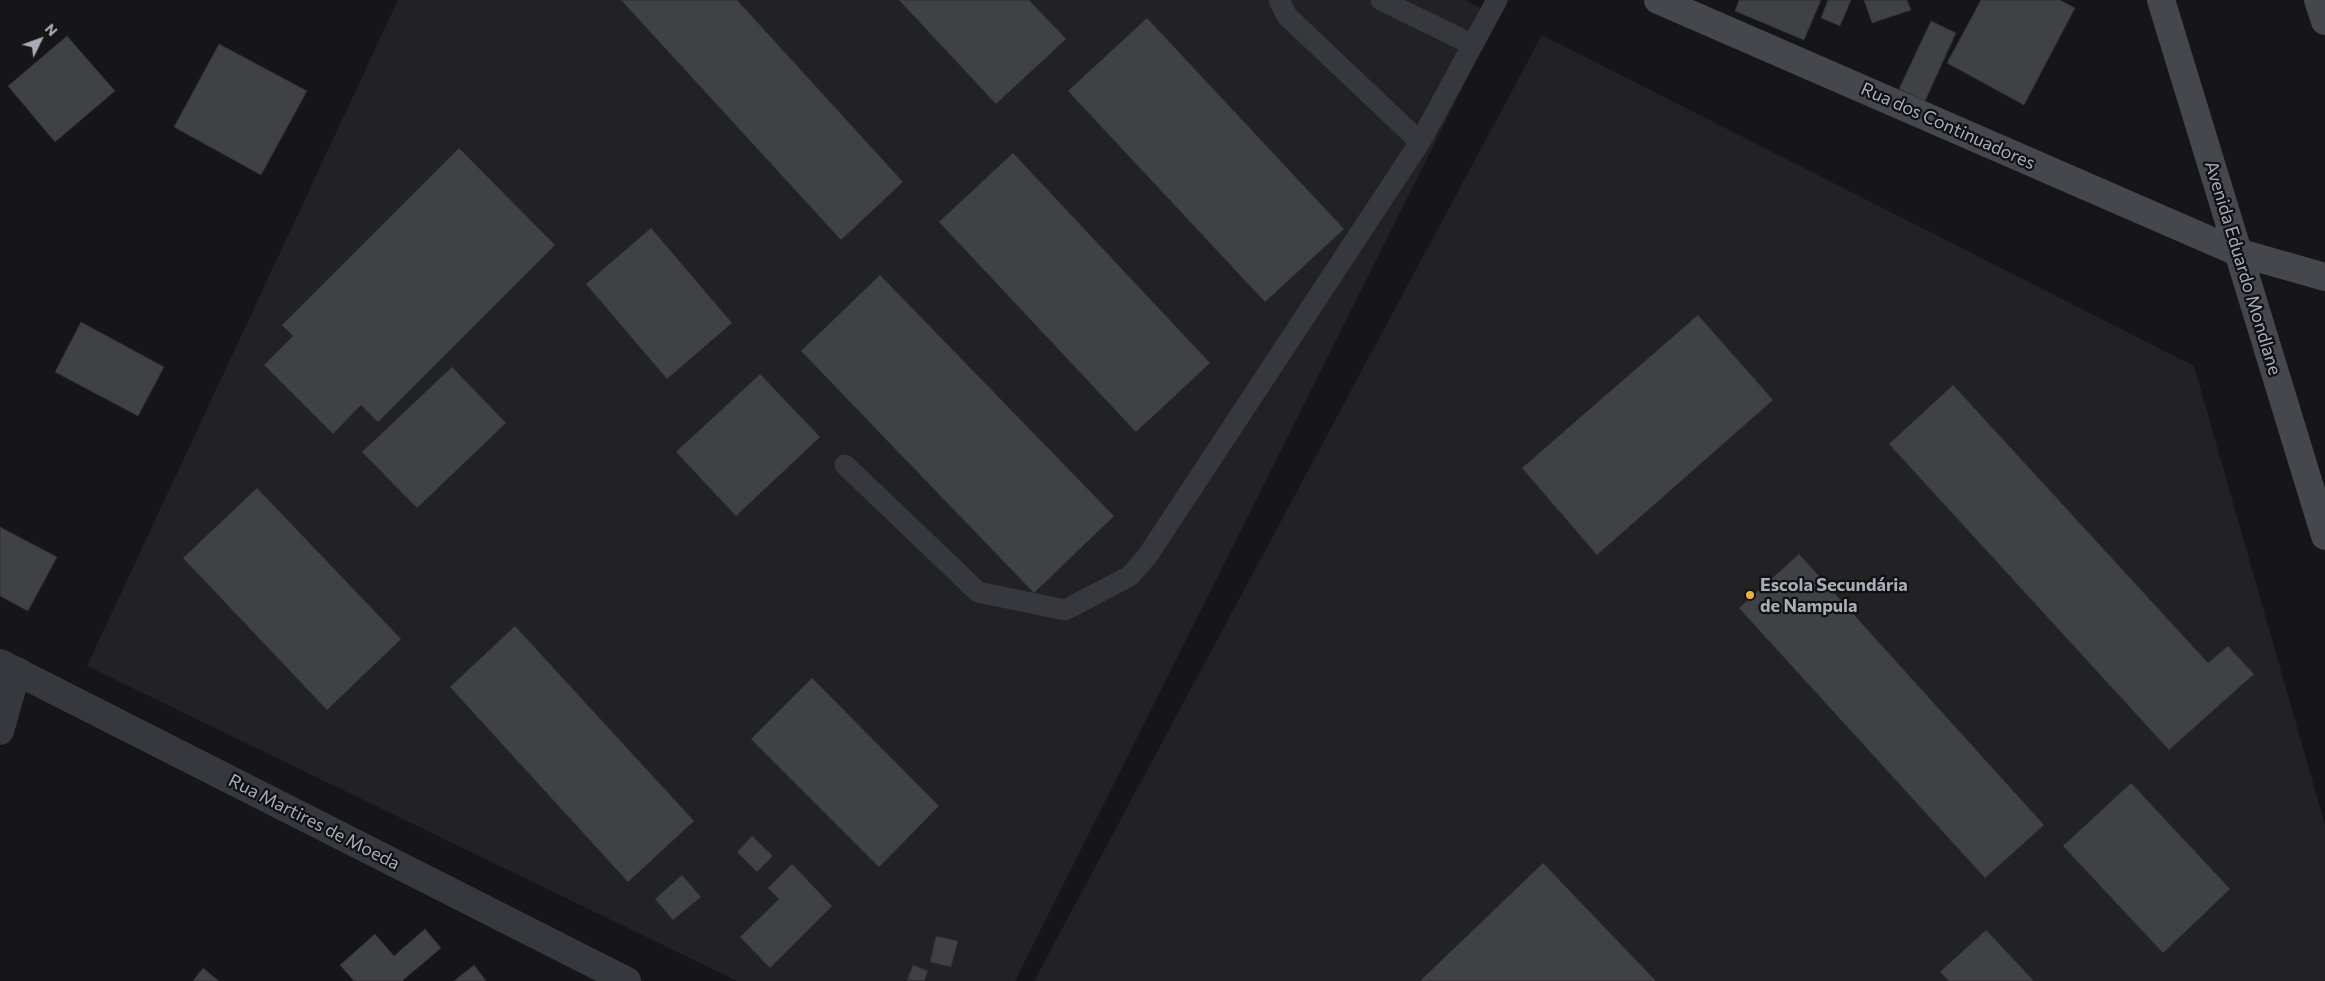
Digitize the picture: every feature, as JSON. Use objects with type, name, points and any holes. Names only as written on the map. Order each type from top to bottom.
[{"type":"street","name":"Rua dos Continuadores","points":[[1658,0],[2238,252],[2325,277]]},
{"type":"street","name":"Avenida Eduardo Mondlane","points":[[2161,0],[2325,536]]},
{"type":"street","points":[[2318,0],[2325,21]]},
{"type":"street","points":[[0,731],[9,667]]},
{"type":"street","name":"Rua Martires de Moeda","points":[[9,667],[627,981]]},
{"type":"lane","points":[[1279,0],[1287,16],[1420,142]]},
{"type":"lane","points":[[1381,0],[1471,44]]},
{"type":"lane","points":[[845,465],[978,592],[1066,610],[1130,576],[1148,554],[1420,142],[1471,44],[1497,0]]},
{"type":"shaded area","points":[[398,0],[1465,0],[1498,17],[1015,981],[737,981],[87,666]]},
{"type":"shaded area","name":"Escola Secundária de Nampula","points":[[1542,35],[2194,366],[2325,825],[2325,981],[1034,981]]},
{"type":"building","points":[[621,0],[737,0],[903,182],[841,240]]},
{"type":"building","points":[[899,0],[1029,0],[1066,39],[996,104]]},
{"type":"building","points":[[1739,0],[1821,0],[1804,40],[1735,11]]},
{"type":"building","points":[[1828,0],[1851,0],[1840,26],[1821,18]]},
{"type":"building","points":[[1864,0],[1907,0],[1911,10],[1872,23]]},
{"type":"building","points":[[1981,0],[2060,0],[2075,8],[2024,105],[1947,63]]},
{"type":"building","points":[[1147,18],[1344,229],[1265,302],[1068,91]]},
{"type":"building","points":[[1931,21],[1956,33],[1925,101],[1899,89]]},
{"type":"building","points":[[67,36],[115,91],[55,142],[8,86]]},
{"type":"building","points":[[219,44],[307,91],[261,175],[174,127]]},
{"type":"building","points":[[459,148],[555,245],[378,422],[361,405],[333,434],[264,365],[293,336],[282,325]]},
{"type":"building","points":[[1013,153],[1210,363],[1136,432],[939,222]]},
{"type":"building","points":[[651,228],[732,323],[667,379],[586,284]]},
{"type":"building","points":[[880,275],[1114,516],[1034,593],[801,351]]},
{"type":"building","points":[[1698,315],[1773,400],[1597,555],[1522,468]]},
{"type":"building","points":[[81,322],[164,367],[138,416],[55,372]]},
{"type":"building","points":[[452,367],[506,423],[417,508],[362,452]]},
{"type":"building","points":[[760,374],[820,437],[736,516],[676,452]]},
{"type":"building","points":[[1953,385],[2208,663],[2228,646],[2254,674],[2169,750],[1889,444]]},
{"type":"building","points":[[257,488],[401,639],[327,710],[183,558]]},
{"type":"building","points":[[0,527],[57,557],[28,611],[0,596]]},
{"type":"building","points":[[1799,554],[2044,825],[1985,878],[1739,608]]},
{"type":"building","points":[[515,626],[694,821],[628,882],[450,687]]},
{"type":"building","points":[[812,678],[939,806],[879,867],[751,739]]},
{"type":"building","points":[[2131,783],[2230,889],[2163,953],[2063,846]]},
{"type":"building","points":[[752,836],[773,856],[757,872],[737,852]]},
{"type":"building","points":[[1543,863],[1656,981],[1420,981]]},
{"type":"building","points":[[792,864],[832,906],[770,968],[740,937],[779,899],[768,888]]},
{"type":"building","points":[[682,875],[701,897],[673,920],[655,899]]},
{"type":"building","points":[[425,929],[441,948],[402,981],[354,981],[340,965],[375,934],[394,956]]},
{"type":"building","points":[[1986,930],[2034,981],[1949,981],[1940,972]]},
{"type":"building","points":[[936,936],[958,941],[951,967],[930,962]]},
{"type":"building","points":[[474,965],[486,981],[454,981]]},
{"type":"building","points":[[913,965],[928,971],[924,981],[907,980]]},
{"type":"building","points":[[203,968],[219,981],[193,981]]},
{"type":"place","name":"Escola Secundária de Nampula","points":[[1750,595]]}]
